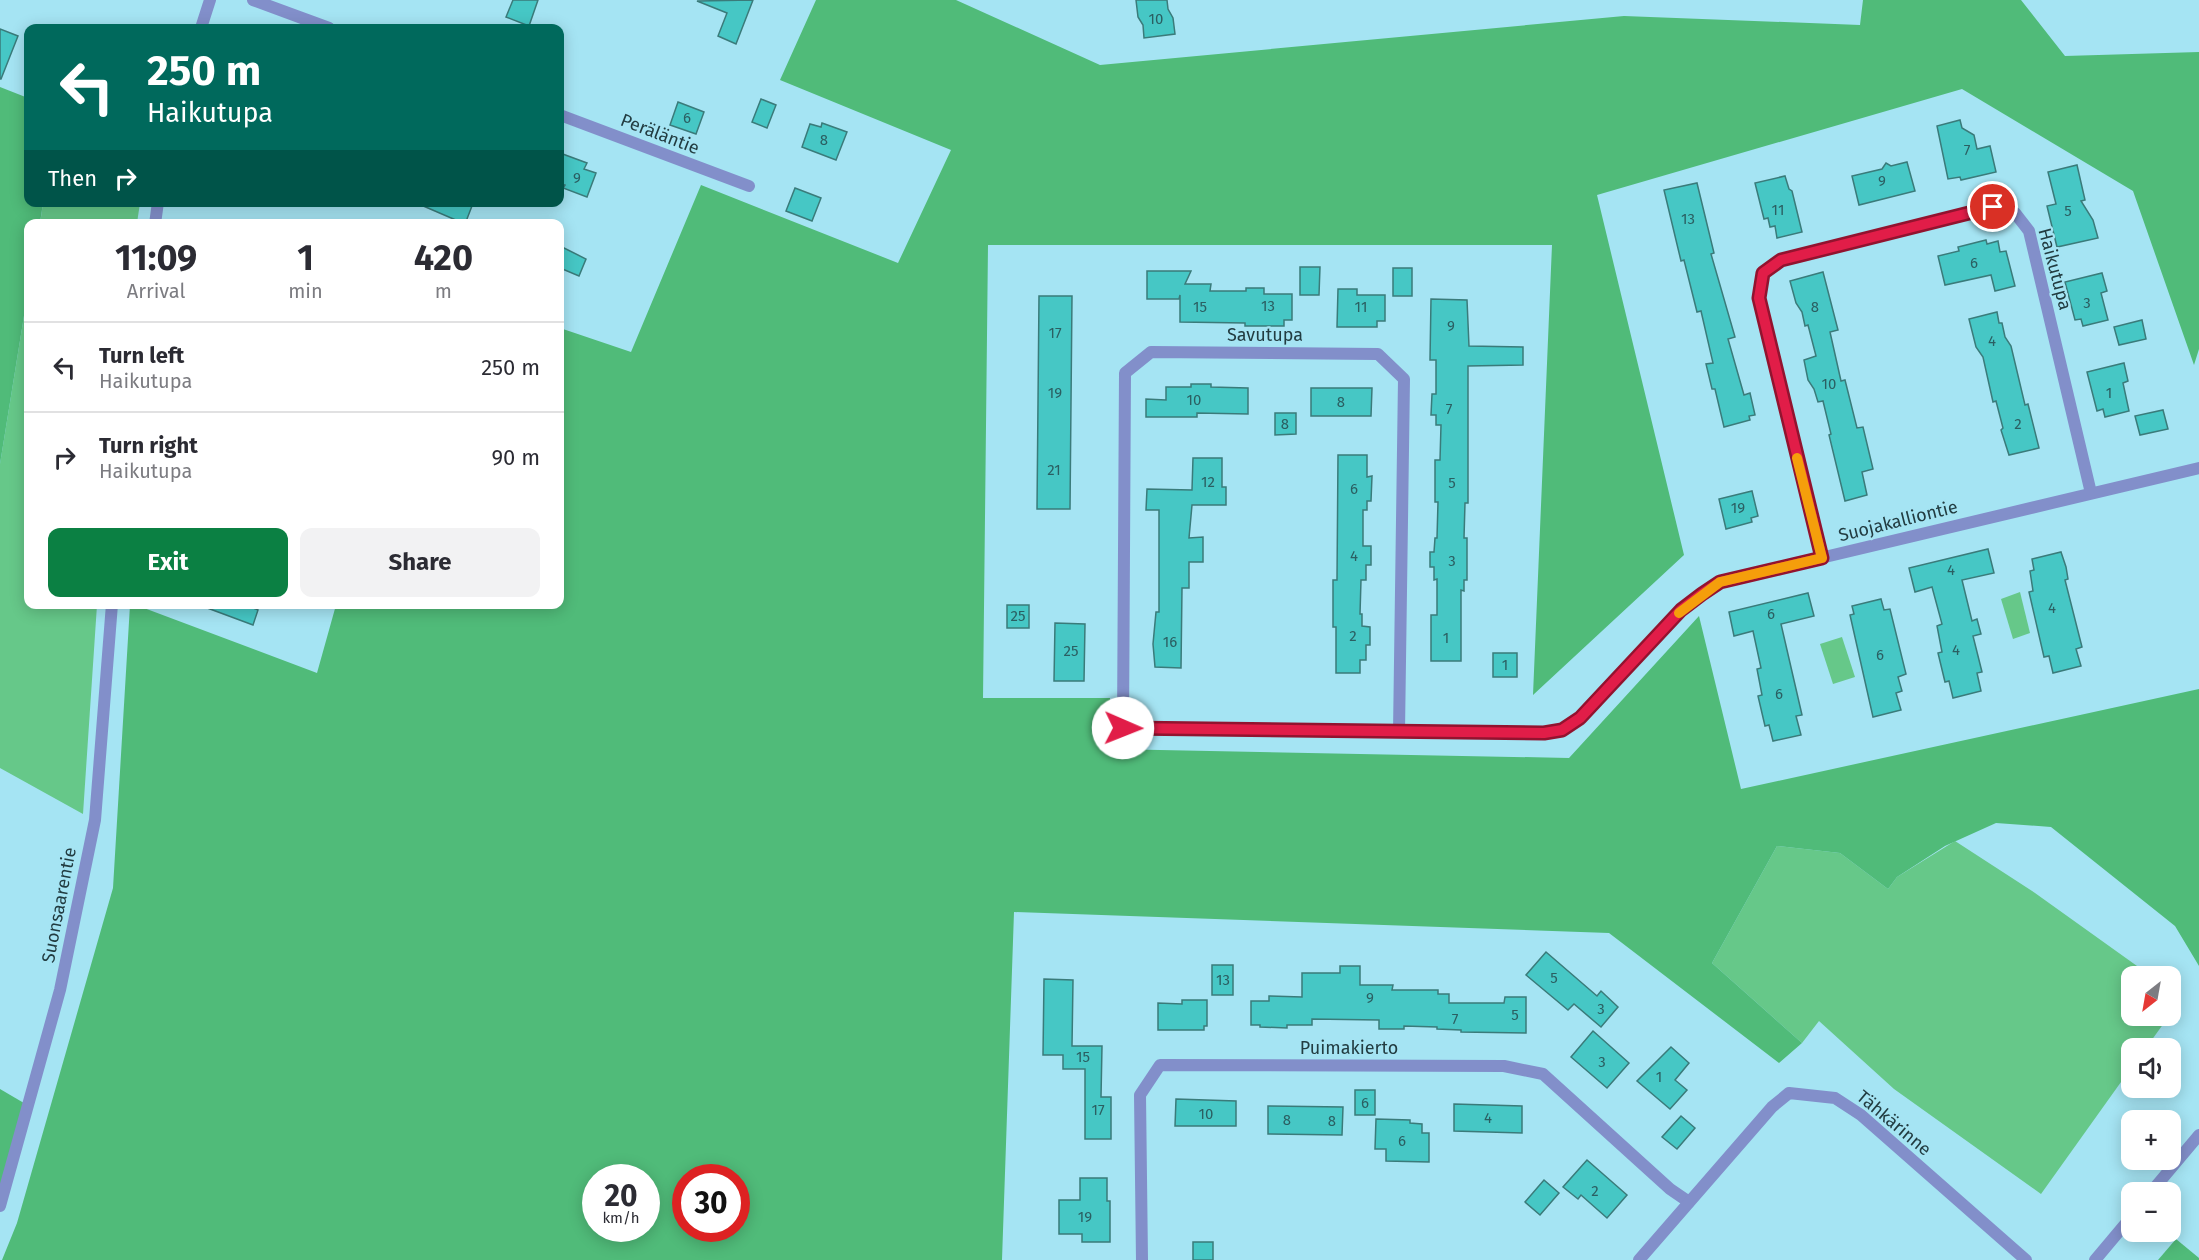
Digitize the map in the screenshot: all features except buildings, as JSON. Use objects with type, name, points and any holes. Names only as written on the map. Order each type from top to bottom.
[{"type":"street","points":[[202,24],[210,0]]},
{"type":"street","points":[[253,0],[318,24]]},
{"type":"street","name":"Peräläntie","points":[[564,117],[748,186]]},
{"type":"street","name":"Haikutupa","points":[[1822,558],[1759,298],[1763,273],[1781,260],[1993,207],[2016,213],[2029,231],[2091,493]]},
{"type":"street","name":"Savutupa","points":[[1123,728],[1125,373],[1151,352],[1378,354],[1404,379],[1399,732]]},
{"type":"street","name":"Suojakalliontie","points":[[1123,728],[1544,733],[1562,730],[1580,718],[1681,610],[1720,582],[2199,468]]},
{"type":"street","name":"Suonsaarentie","points":[[0,1206],[60,990],[95,820],[112,609]]},
{"type":"street","name":"Puimakierto","points":[[1142,1260],[1140,1095],[1160,1065],[1504,1066],[1543,1074],[1670,1189],[1689,1203]]},
{"type":"street","name":"Tähkärinne","points":[[1639,1260],[1772,1107],[1789,1093],[1835,1098],[1860,1115],[2026,1260]]},
{"type":"street","points":[[2160,1182],[2199,1136]]},
{"type":"street","points":[[2095,1260],[2121,1229]]},
{"type":"green space","points":[[816,0],[956,0],[1100,65],[1624,16],[1860,25],[1863,0],[2021,0],[2065,56],[2199,52],[2199,349],[2194,365],[2133,191],[1962,89],[1597,195],[1684,555],[1533,695],[1552,245],[988,245],[983,698],[1110,698],[1110,749],[1569,758],[1699,616],[1741,789],[2199,689],[2199,966],[2175,926],[2051,827],[1996,823],[1945,846],[1897,877],[1888,889],[1840,853],[1777,846],[1712,963],[1802,1043],[1779,1063],[1609,933],[1014,912],[1002,1260],[2,1260],[17,1223],[113,888],[130,609],[147,609],[317,673],[335,609],[564,609],[564,329],[631,352],[701,185],[898,263],[951,150],[780,80]]},
{"type":"green space","points":[[0,87],[24,96],[24,207],[42,207],[41,219],[24,219],[24,316],[0,464]]},
{"type":"green space","points":[[42,207],[139,207],[138,219],[41,219]]},
{"type":"green space","points":[[24,316],[24,609],[97,609],[83,814],[0,768],[0,464]]},
{"type":"green space","points":[[2020,592],[2030,633],[2013,639],[2001,599]]},
{"type":"green space","points":[[1842,637],[1855,677],[1833,684],[1820,644]]},
{"type":"green space","points":[[1955,841],[2035,893],[2137,966],[2121,966],[2121,1026],[2162,1026],[2153,1038],[2121,1038],[2121,1082],[2041,1194],[1894,1089],[1819,1021],[1802,1043],[1712,963],[1777,846],[1840,853],[1888,889],[1897,877]]},
{"type":"green space","points":[[0,1089],[29,1106],[0,1206]]},
{"type":"green space","points":[[2173,1242],[2180,1242],[2199,1258],[2199,1260],[2158,1260]]},
{"type":"slow traffic","points":[[1679,613],[1720,582],[1822,558],[1797,458]]},
{"type":"route","points":[[1123,728],[1544,733],[1562,730],[1580,718],[1681,610],[1720,582],[1822,558],[1759,298],[1763,273],[1781,260],[1993,207]]}]
